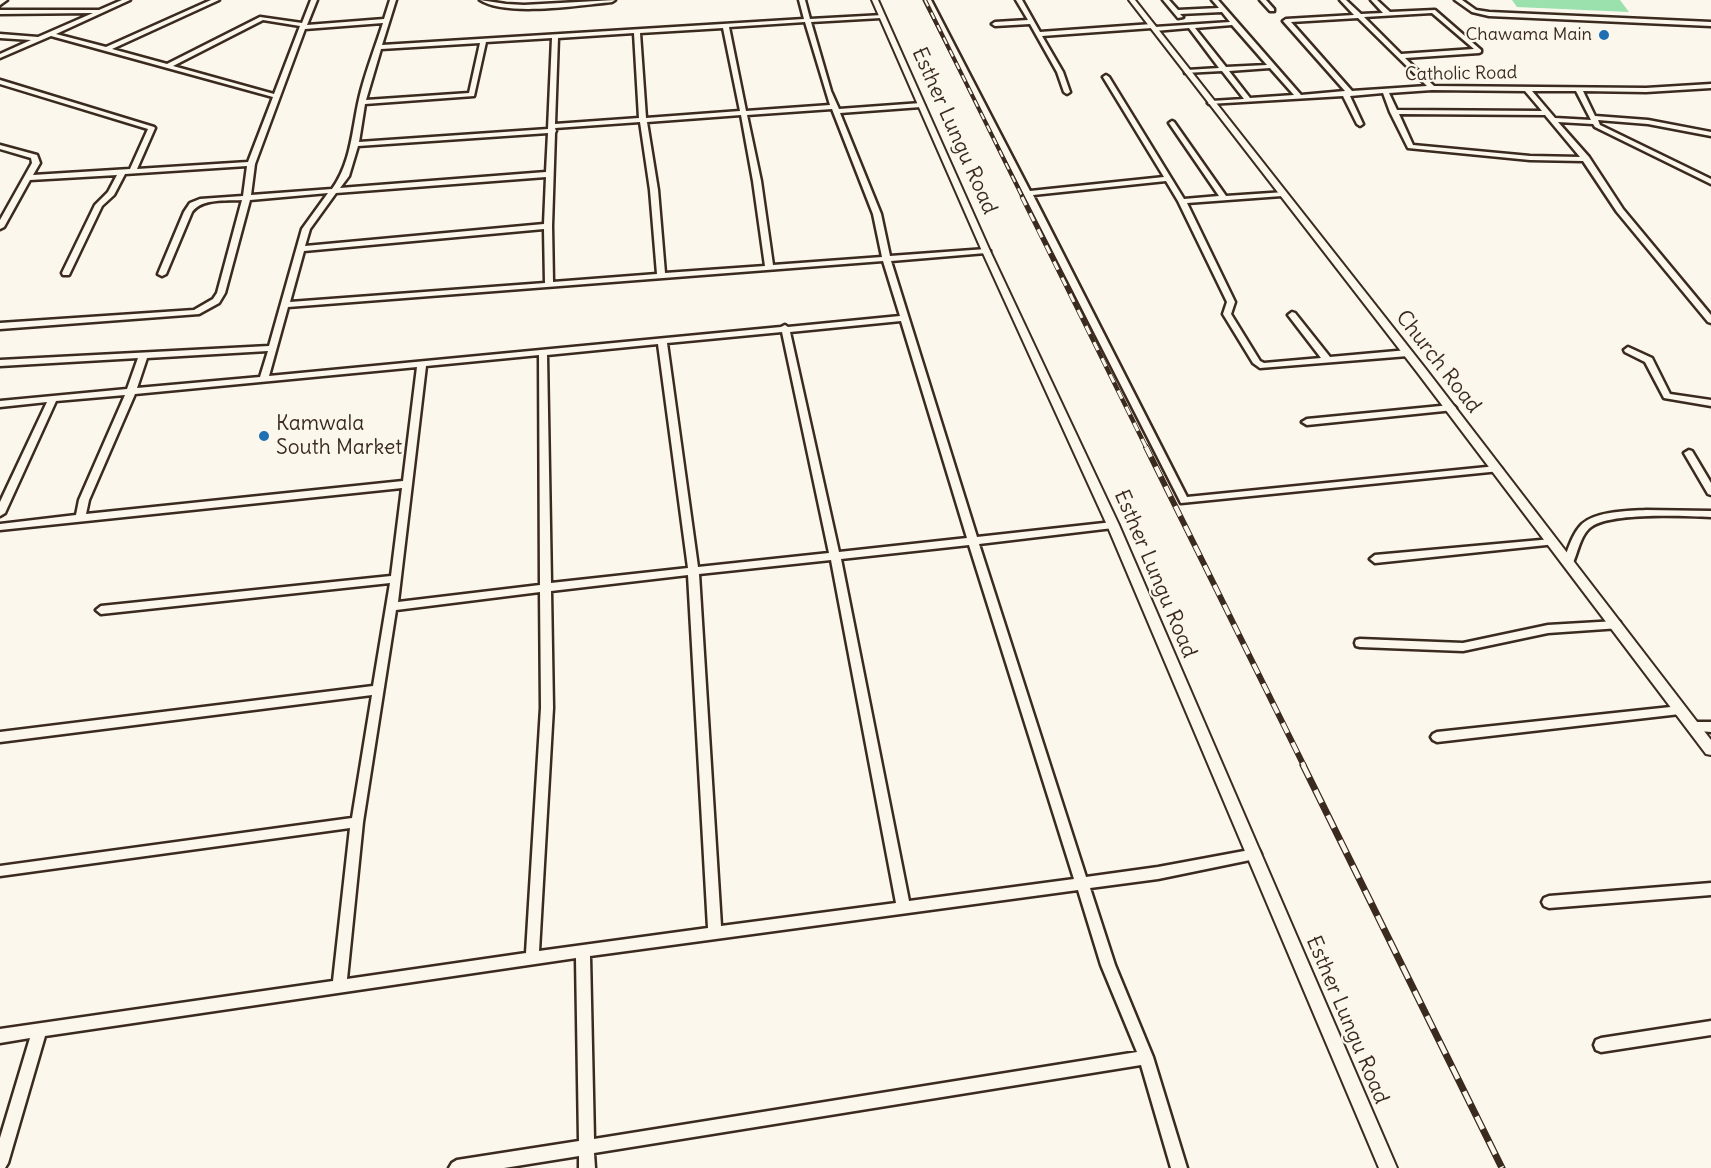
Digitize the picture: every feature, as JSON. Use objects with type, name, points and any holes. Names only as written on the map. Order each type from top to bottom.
[{"type":"street","points":[[0,3],[4,0]]},
{"type":"street","points":[[0,56],[127,0]]},
{"type":"street","points":[[107,49],[216,0]]},
{"type":"street","points":[[0,326],[176,314],[204,308],[216,301],[221,293],[246,196],[251,164],[314,0]]},
{"type":"street","points":[[264,380],[306,229],[345,176],[355,144],[362,102],[393,0]]},
{"type":"street","points":[[483,0],[497,6],[612,0]]},
{"type":"street","points":[[802,0],[836,109],[877,214],[887,260],[973,541],[1108,965],[1146,1058],[1179,1168]]},
{"type":"street","name":"Esther Lungu Road","points":[[875,0],[986,251],[1113,525],[1388,1168]]},
{"type":"street","points":[[928,0],[1184,501],[1497,469]]},
{"type":"street","points":[[1019,0],[1060,72],[1067,92]]},
{"type":"street","name":"Church Road","points":[[1132,0],[1451,408],[1711,750]]},
{"type":"street","points":[[1166,0],[1248,100]]},
{"type":"street","points":[[1215,0],[1298,96]]},
{"type":"street","points":[[1263,0],[1272,10]]},
{"type":"street","points":[[1343,0],[1432,88]]},
{"type":"street","points":[[1374,0],[1388,14]]},
{"type":"street","points":[[1458,0],[1474,11],[1489,14],[1711,24]]},
{"type":"street","points":[[1176,12],[1222,10]]},
{"type":"street","points":[[0,12],[101,11]]},
{"type":"street","points":[[1360,124],[1348,93],[1286,23],[1290,20],[1434,11],[1479,51],[1402,57]]},
{"type":"street","points":[[380,47],[882,16]]},
{"type":"street","points":[[168,66],[262,18],[303,26],[386,21]]},
{"type":"street","points":[[995,24],[1032,22]]},
{"type":"street","points":[[1039,34],[1234,24]]},
{"type":"street","points":[[726,25],[757,181],[769,266]]},
{"type":"street","points":[[637,31],[643,120],[654,190],[661,276]]},
{"type":"street","points":[[51,34],[276,96]]},
{"type":"street","points":[[0,36],[40,39]]},
{"type":"street","points":[[549,285],[548,226],[555,36]]},
{"type":"street","points":[[362,102],[472,95],[483,41]]},
{"type":"street","points":[[1187,72],[1274,66]]},
{"type":"street","points":[[1106,77],[1182,201],[1231,302],[1227,314],[1257,363],[1263,366],[1408,353]]},
{"type":"street","points":[[0,82],[152,128],[133,170]]},
{"type":"street","name":"Catholic Road","points":[[1211,103],[1432,88],[1579,90],[1711,86]]},
{"type":"street","points":[[1527,89],[1586,159],[1620,210],[1711,320]]},
{"type":"street","points":[[1579,90],[1593,120],[1618,137],[1711,182]]},
{"type":"street","points":[[1385,91],[1407,144],[1415,148],[1530,158],[1586,159]]},
{"type":"street","points":[[355,144],[743,113],[921,105]]},
{"type":"street","points":[[1393,112],[1551,116],[1648,122],[1711,134]]},
{"type":"street","points":[[1172,123],[1224,198]]},
{"type":"street","points":[[0,147],[34,157],[36,163],[0,227]]},
{"type":"street","points":[[27,178],[251,164]]},
{"type":"street","points":[[66,273],[99,205],[115,188],[122,172]]},
{"type":"street","points":[[162,274],[194,205],[203,201],[551,174]]},
{"type":"street","points":[[1028,193],[1168,179]]},
{"type":"street","points":[[1182,201],[1282,194]]},
{"type":"street","points":[[301,249],[548,226]]},
{"type":"street","points":[[285,305],[986,251]]},
{"type":"street","points":[[1292,315],[1327,360]]},
{"type":"street","points":[[0,404],[906,318]]},
{"type":"street","points":[[785,328],[835,556],[904,908]]},
{"type":"street","points":[[662,340],[693,569],[715,933]]},
{"type":"street","points":[[0,363],[274,348]]},
{"type":"street","points":[[1628,350],[1649,360],[1666,396],[1711,403]]},
{"type":"street","points":[[532,958],[547,708],[543,352]]},
{"type":"street","points":[[80,518],[84,500],[131,392],[143,355]]},
{"type":"street","points":[[339,986],[357,822],[396,579],[422,363]]},
{"type":"street","points":[[0,513],[52,399]]},
{"type":"street","points":[[1307,423],[1451,408]]},
{"type":"street","points":[[1689,453],[1711,492]]},
{"type":"street","points":[[0,527],[408,484]]},
{"type":"street","points":[[1568,562],[1582,532],[1588,524],[1597,520],[1649,514],[1711,514]]},
{"type":"street","points":[[391,606],[693,569],[835,556],[1113,525]]},
{"type":"street","points":[[1375,559],[1552,542]]},
{"type":"street","points":[[101,610],[396,579]]},
{"type":"street","points":[[1360,643],[1463,647],[1548,629],[1616,625]]},
{"type":"street","points":[[0,737],[378,690]]},
{"type":"street","points":[[1437,738],[1680,710]]},
{"type":"street","points":[[1693,727],[1711,727]]},
{"type":"street","points":[[0,871],[357,822]]},
{"type":"street","points":[[0,1036],[532,958],[1158,873],[1255,854]]},
{"type":"street","points":[[1549,902],[1711,889]]},
{"type":"street","points":[[583,952],[587,1168]]},
{"type":"street","points":[[1601,1046],[1711,1028]]},
{"type":"street","points":[[0,1163],[39,1031]]},
{"type":"street","points":[[457,1168],[1146,1058]]},
{"type":"green space","points":[[1512,0],[1620,0],[1629,12],[1517,7]]},
{"type":"railway","points":[[925,0],[1023,198]]},
{"type":"railway","points":[[1022,197],[1147,449]]},
{"type":"railway","points":[[1146,447],[1304,766]]},
{"type":"railway","points":[[1303,765],[1502,1168]]},
{"type":"place","name":"Chawama Main","points":[[1604,35]]},
{"type":"place","name":"Kamwala South Market","points":[[264,436]]}]
